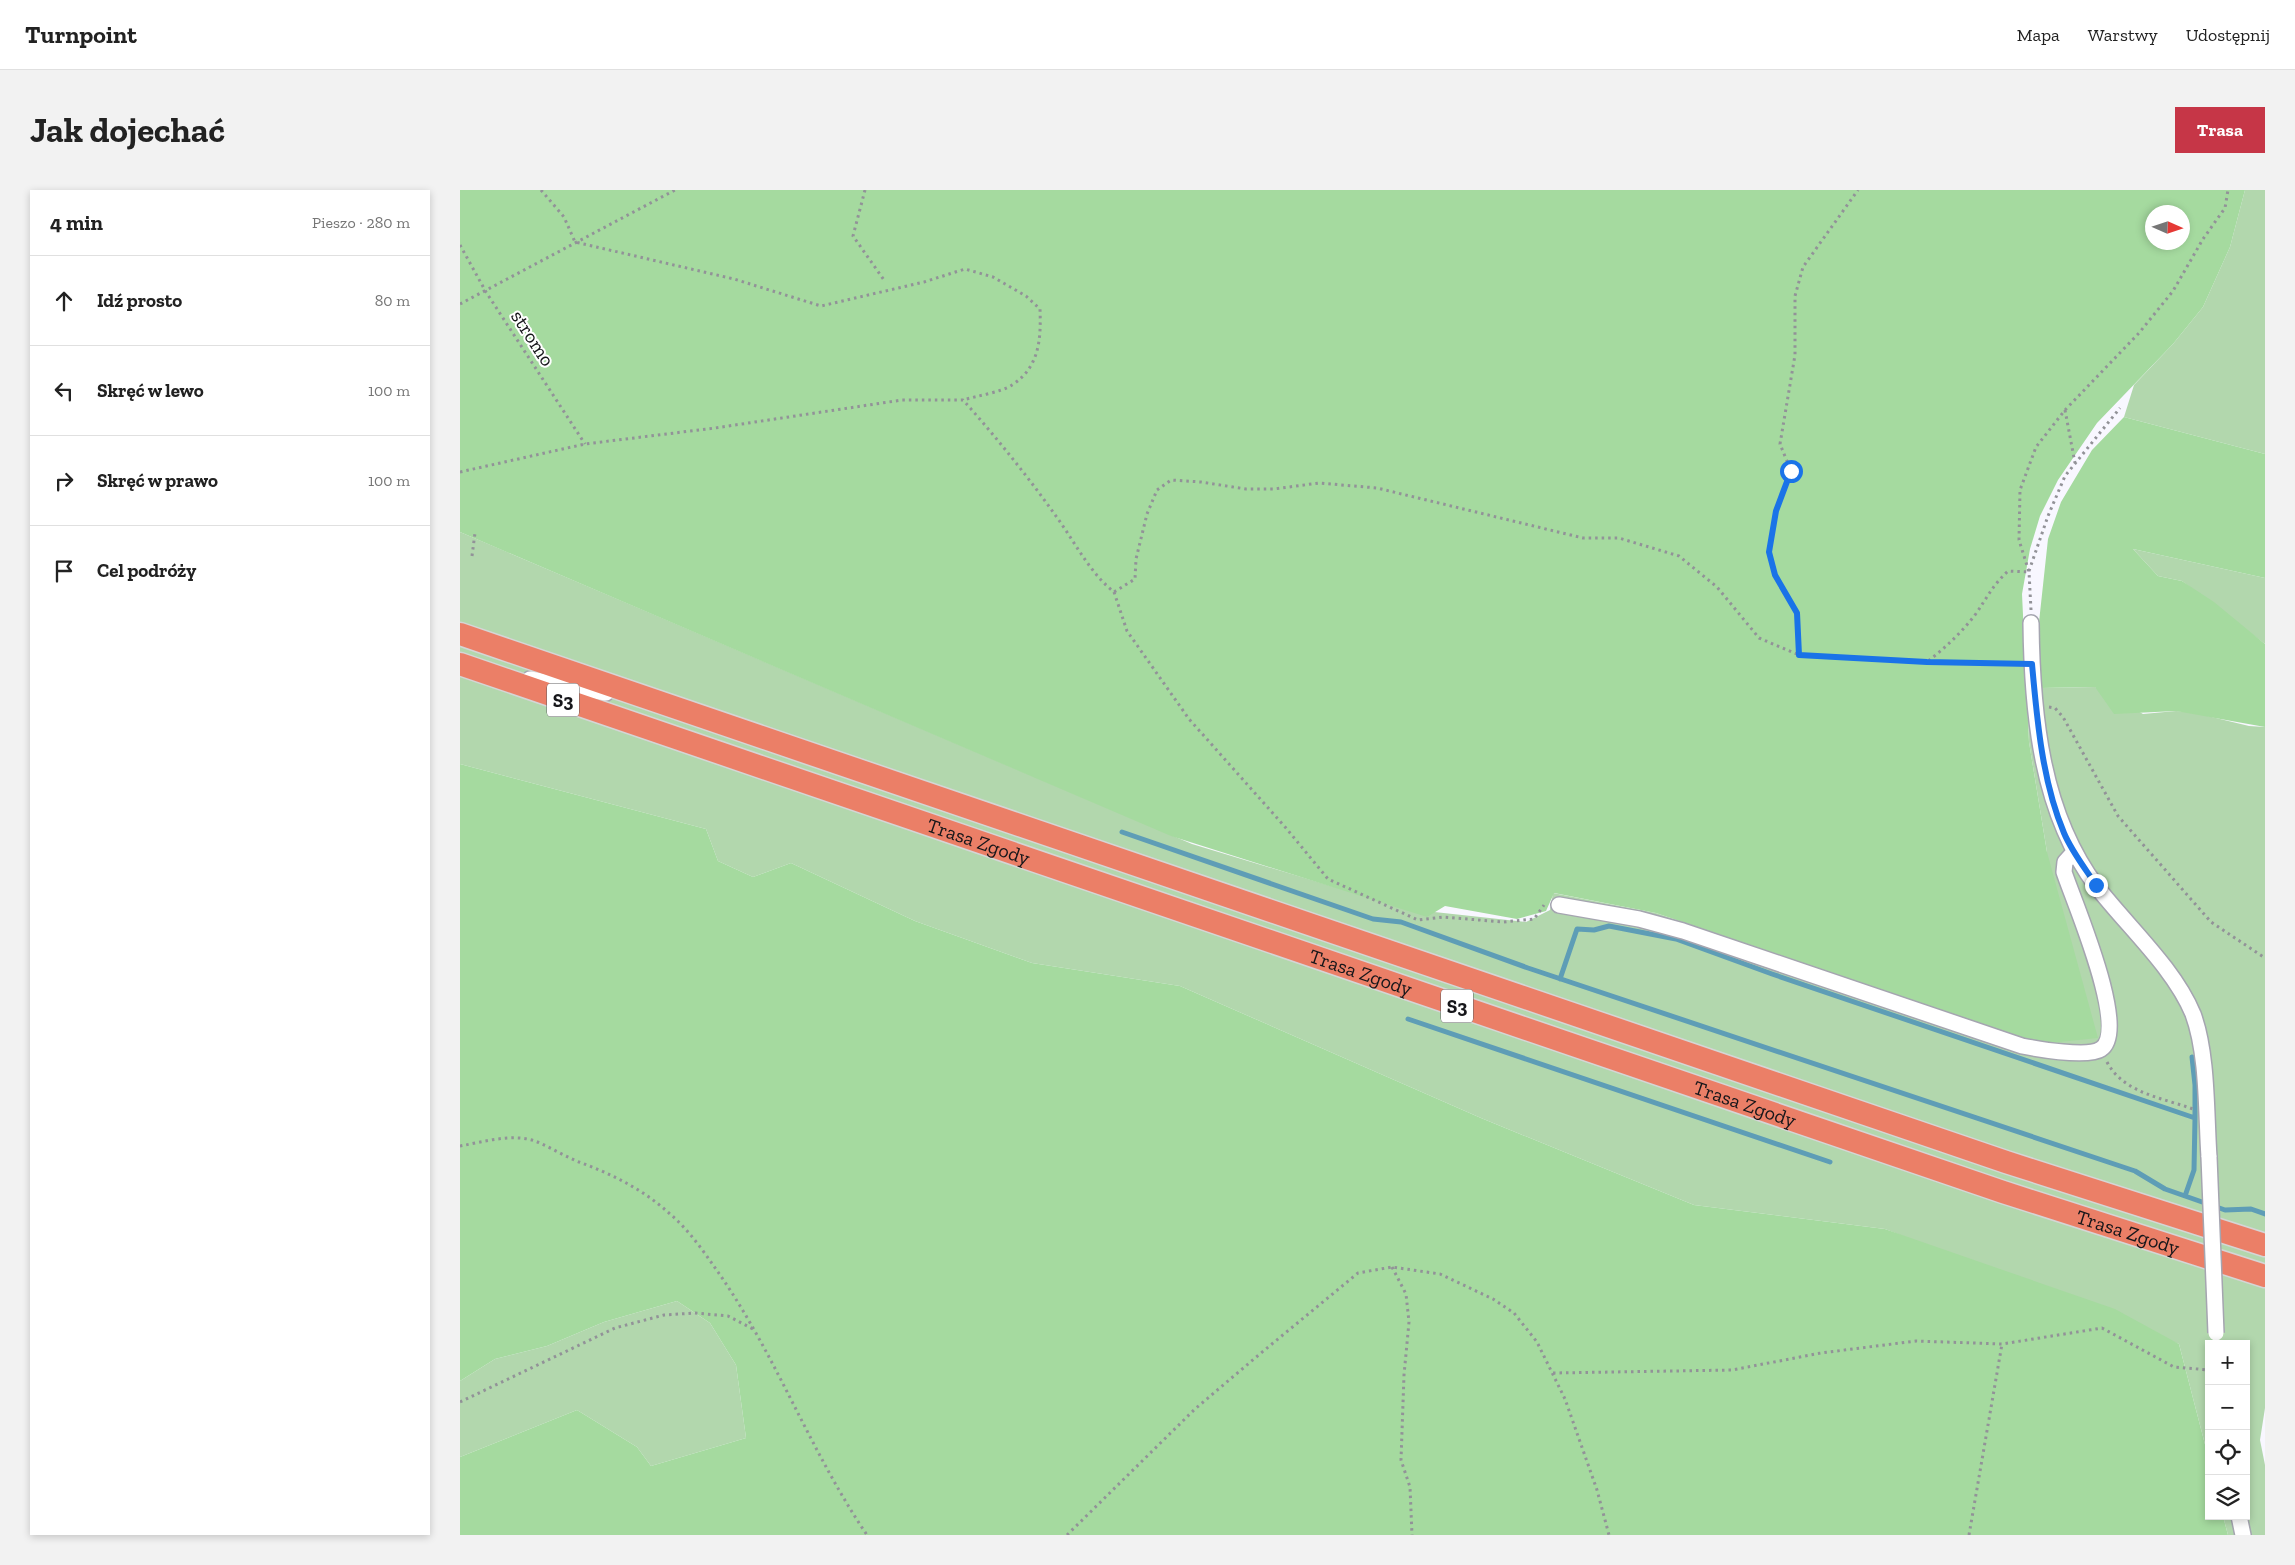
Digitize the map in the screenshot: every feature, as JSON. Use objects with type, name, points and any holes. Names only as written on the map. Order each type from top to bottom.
[{"type":"highway","name":"Trasa Zgody","points":[[460,634],[1987,1156],[2265,1245]]},
{"type":"highway","name":"Trasa Zgody","points":[[467,667],[2003,1192],[2265,1276]]},
{"type":"lane","points":[[2031,623],[2036,706],[2054,806],[2074,852],[2096,885],[2146,946],[2185,999],[2199,1034],[2209,1157],[2216,1338]]},
{"type":"lane","points":[[487,643],[651,730]]},
{"type":"lane","points":[[467,667],[660,702]]},
{"type":"lane","points":[[1559,905],[1639,918],[1683,931],[2022,1046],[2071,1052],[2100,1050],[2109,1035],[2109,1010],[2103,983],[2064,872],[2066,862],[2074,852]]},
{"type":"lane","points":[[2239,1520],[2243,1535]]},
{"type":"path","points":[[541,190],[564,217],[575,242]]},
{"type":"path","points":[[460,304],[486,292],[575,242],[675,190]]},
{"type":"path","points":[[865,190],[853,236],[884,280]]},
{"type":"path","points":[[1799,655],[1797,613],[1775,575],[1769,552],[1776,511],[1791,471],[1780,444],[1795,355],[1795,296],[1803,267],[1858,190]]},
{"type":"path","points":[[2031,623],[2029,572],[2019,540],[2020,490],[2036,447],[2065,410],[2139,333],[2173,290],[2203,239],[2225,208],[2228,190]]},
{"type":"path","points":[[460,472],[584,444],[715,428],[902,400],[964,400],[1012,386],[1032,364],[1041,340],[1040,309],[1026,296],[993,277],[965,269],[924,282],[821,306],[734,279],[575,242]]},
{"type":"path","name":"stromo","points":[[460,245],[486,292],[584,444]]},
{"type":"path","points":[[964,400],[1001,443],[1058,518],[1099,580],[1114,592],[1127,631],[1188,719],[1286,828],[1328,879],[1418,920],[1443,918],[1504,922],[1534,919],[1545,902],[1559,905]]},
{"type":"path","points":[[2029,572],[2065,476],[2120,408]]},
{"type":"path","points":[[2065,410],[2075,463]]},
{"type":"path","points":[[1114,592],[1136,578],[1136,559],[1147,514],[1157,490],[1171,480],[1246,489],[1274,489],[1319,484],[1377,488],[1583,538],[1619,538],[1679,556],[1717,586],[1759,638],[1799,655],[1927,662],[2032,664]]},
{"type":"path","points":[[472,556],[475,533]]},
{"type":"path","points":[[1927,662],[1950,644],[1975,614],[1993,584],[2008,570],[2029,572]]},
{"type":"path","points":[[2036,706],[2055,708],[2063,717],[2118,816],[2212,922],[2265,958]]},
{"type":"path","points":[[2100,1050],[2113,1073],[2132,1088],[2206,1113]]},
{"type":"path","points":[[460,1146],[502,1138],[533,1140],[603,1171],[645,1194],[671,1215],[701,1248],[730,1290],[753,1329],[838,1492],[867,1535]]},
{"type":"path","points":[[1392,1267],[1406,1294],[1410,1322],[1404,1375],[1401,1460],[1410,1487],[1412,1535]]},
{"type":"path","points":[[1067,1535],[1195,1409],[1260,1353],[1358,1273],[1392,1267],[1440,1274],[1514,1313],[1537,1342],[1565,1399],[1586,1458],[1609,1535]]},
{"type":"path","points":[[460,1402],[615,1328],[664,1315],[695,1313],[728,1316],[753,1329]]},
{"type":"path","points":[[1553,1373],[1732,1370],[1821,1353],[1916,1341],[2002,1344],[2102,1328],[2174,1367],[2205,1370]]},
{"type":"path","points":[[1969,1535],[2002,1344]]},
{"type":"green space","points":[[460,190],[2245,190],[2230,247],[2203,307],[2173,344],[2097,423],[2058,480],[2040,516],[2030,549],[2022,594],[2029,742],[2047,852],[2098,1038],[2040,1044],[1656,913],[1554,893],[1546,911],[1517,919],[1445,906],[1427,917],[1171,836],[460,532]]},
{"type":"green space","points":[[2245,190],[2265,190],[2265,454],[2124,417],[2134,385],[2173,344],[2203,307],[2230,247]]},
{"type":"green space","points":[[2124,417],[2265,454],[2265,578],[2133,549],[2158,576],[2182,581],[2214,602],[2265,644],[2265,727],[2176,711],[2114,714],[2095,687],[2042,688],[2032,664],[2035,659],[2048,539],[2061,502],[2092,450]]},
{"type":"green space","points":[[460,532],[1192,844],[1407,909],[1526,922],[1550,910],[1553,893],[1656,913],[2041,1043],[2047,852],[2029,742],[2028,716],[2038,715],[2042,688],[2095,687],[2143,714],[2176,711],[2191,712],[2249,726],[2265,727],[2265,1408],[2260,1440],[2265,1465],[2265,1535],[2228,1535],[2224,1520],[2250,1520],[2250,1340],[2205,1340],[2205,1445],[2179,1344],[1885,1229],[1694,1205],[1481,1118],[1180,986],[1032,963],[915,921],[791,863],[753,877],[718,861],[706,829],[460,764]]},
{"type":"green space","points":[[2133,549],[2265,578],[2265,644],[2182,581],[2158,576]]},
{"type":"green space","points":[[460,764],[706,829],[718,861],[753,877],[791,863],[915,921],[1032,963],[1180,986],[1481,1118],[1694,1205],[1885,1229],[2115,1309],[2179,1344],[2205,1445],[2205,1520],[2224,1520],[2228,1535],[460,1535],[460,1457],[577,1410],[637,1447],[651,1466],[746,1438],[736,1365],[710,1323],[677,1301],[604,1322],[547,1346],[495,1359],[460,1381]]},
{"type":"green space","points":[[677,1301],[710,1323],[736,1365],[746,1438],[651,1466],[637,1447],[577,1410],[460,1457],[460,1381],[495,1359],[547,1346],[604,1322]]},
{"type":"waterway","points":[[1122,832],[1373,919],[1401,922],[1528,968],[2135,1171],[2165,1189],[2225,1210],[2251,1209],[2265,1214]]},
{"type":"waterway","points":[[1560,979],[1577,929],[1594,930],[1609,926],[1676,939],[1772,974],[2195,1118],[2194,1170],[2185,1196]]},
{"type":"waterway","points":[[1408,1019],[1830,1162]]},
{"type":"waterway","points":[[2192,1057],[2195,1085],[2195,1118]]},
{"type":"route","points":[[1791,471],[1776,511],[1769,552],[1775,575],[1797,613],[1799,655],[1927,662],[2032,664],[2039,726],[2054,806],[2064,833],[2074,852],[2096,885]]}]
